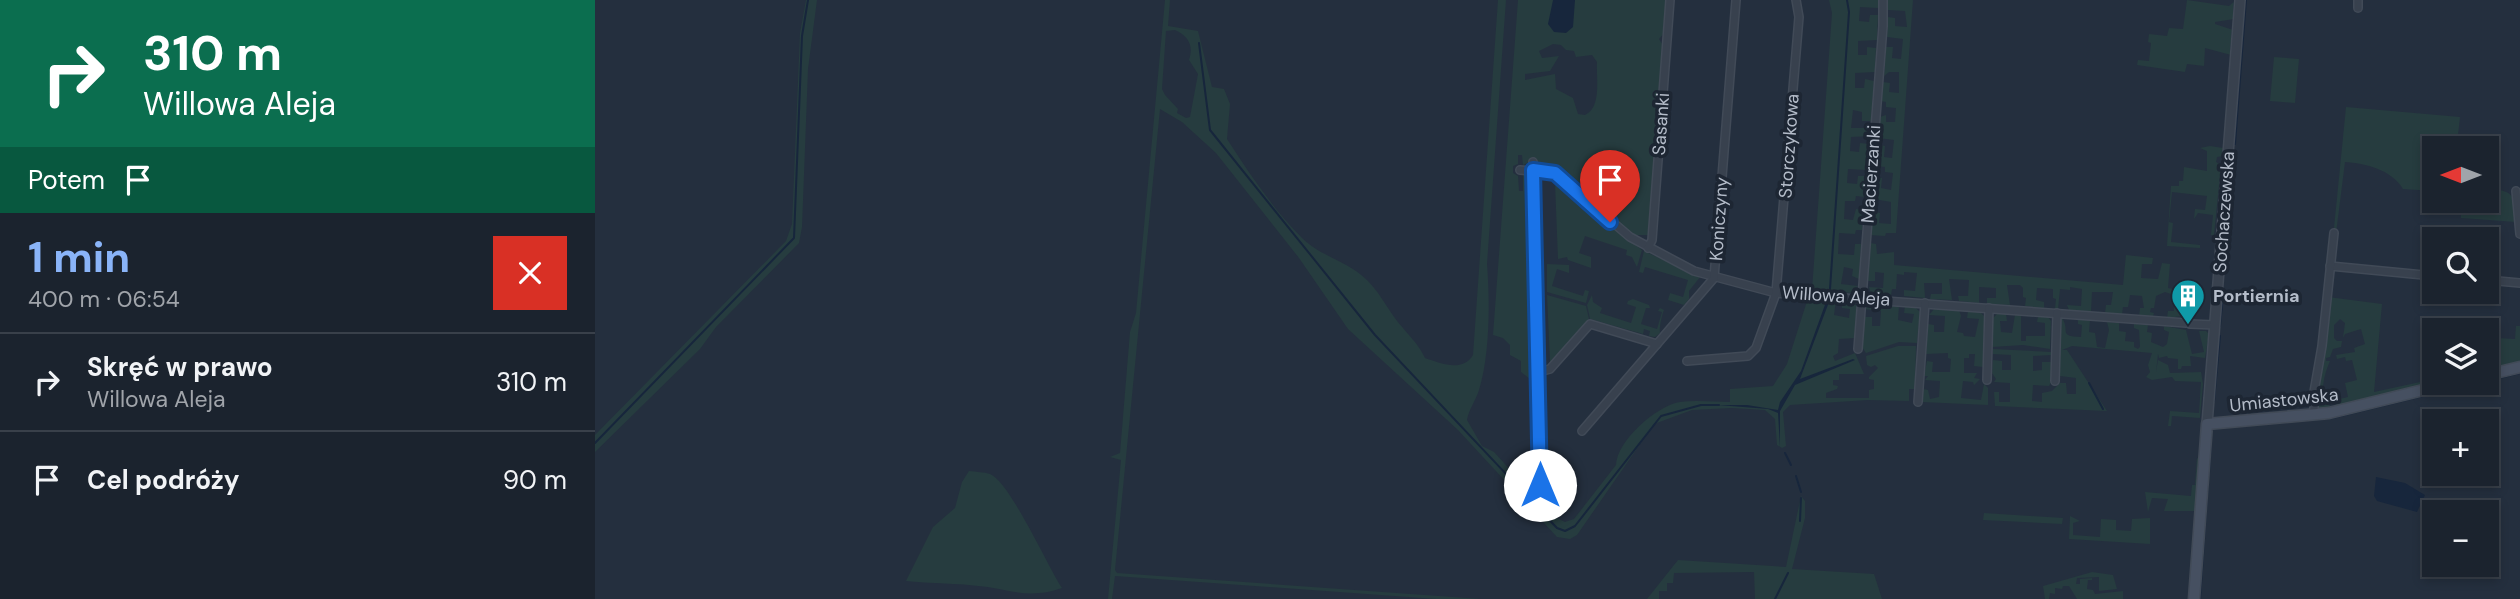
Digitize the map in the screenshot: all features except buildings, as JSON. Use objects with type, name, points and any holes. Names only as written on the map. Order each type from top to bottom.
[{"type":"main road","points":[[2499,372],[2520,367]]},
{"type":"main road","name":"Umiastowska","points":[[2194,599],[2207,424],[2329,413],[2422,390]]},
{"type":"street","name":"Sasanki","points":[[1648,248],[1652,240],[1670,0]]},
{"type":"street","name":"Koniczyny","points":[[1582,431],[1714,278],[1735,0]]},
{"type":"street","name":"Storczykowa","points":[[1687,361],[1748,356],[1756,348],[1776,293],[1799,17],[1796,0]]},
{"type":"street","name":"Macierzanki","points":[[1858,349],[1883,0]]},
{"type":"street","name":"Sochaczewska","points":[[2207,424],[2240,0]]},
{"type":"street","points":[[1658,39],[1667,40]]},
{"type":"street","points":[[1533,166],[1540,485]]},
{"type":"street","name":"Willowa Aleja","points":[[1520,170],[1533,166],[1555,173],[1587,198],[1610,222],[1648,248],[1694,271],[1776,293],[2215,325]]},
{"type":"street","points":[[2516,191],[2520,234]]},
{"type":"street","points":[[2314,415],[2314,392],[2334,233]]},
{"type":"street","points":[[2330,266],[2422,275]]},
{"type":"street","points":[[2499,281],[2520,283]]},
{"type":"street","points":[[1918,402],[1926,303]]},
{"type":"street","points":[[1987,380],[1989,308]]},
{"type":"street","points":[[2056,381],[2057,313]]},
{"type":"street","points":[[1539,372],[1550,369],[1590,324],[1657,344]]},
{"type":"green space","points":[[806,0],[817,0],[808,69],[802,227],[799,243],[716,327],[700,349],[595,452],[595,435],[786,241],[792,224],[800,33]]},
{"type":"green space","points":[[1165,0],[1170,0],[1168,26],[1198,31],[1212,87],[1224,89],[1230,104],[1227,139],[1281,215],[1308,243],[1364,278],[1377,291],[1425,358],[1451,365],[1468,361],[1473,355],[1498,0],[1506,0],[1487,264],[1487,344],[1483,376],[1467,420],[1482,446],[1494,452],[1551,515],[1565,522],[1574,519],[1616,465],[1618,456],[1630,436],[1660,410],[1680,402],[1730,402],[1730,389],[1773,386],[1787,364],[1808,298],[1836,300],[1834,315],[1849,318],[1850,309],[1842,308],[1842,301],[1853,302],[1858,308],[1855,338],[1839,339],[1838,353],[1833,356],[1835,361],[1855,353],[1864,374],[1839,374],[1839,380],[1833,380],[1833,385],[1838,386],[1837,389],[1826,393],[1826,398],[1869,398],[1869,390],[1874,389],[1874,380],[1869,377],[1878,368],[1875,365],[1867,365],[1866,356],[1898,346],[1916,346],[1915,389],[1909,389],[1909,401],[1868,400],[1790,405],[1783,412],[1786,446],[1782,448],[1777,445],[1775,419],[1765,410],[1692,410],[1654,424],[1577,535],[1570,539],[1557,537],[1458,430],[1348,329],[1299,258],[1216,153],[1182,122],[1160,109],[1115,570],[1117,573],[1481,599],[1436,599],[1115,576],[1112,599],[1108,599],[1121,460],[1110,457],[1120,453],[1130,332],[1136,313]],"holes":[[[1166,31],[1180,32],[1189,42],[1189,60],[1198,74],[1190,117],[1186,118],[1177,113],[1178,109],[1162,89]]]},
{"type":"green space","points":[[1518,0],[1667,0],[1665,32],[1659,39],[1664,47],[1650,235],[1634,235],[1561,172],[1530,162],[1523,165],[1522,155],[1518,155],[1518,164],[1513,166],[1513,173],[1518,176],[1519,191],[1523,191],[1523,175],[1530,175],[1525,176],[1532,364],[1536,364],[1537,379],[1530,379],[1521,372],[1521,361],[1510,355],[1510,345],[1503,338],[1493,335]],"holes":[[[1553,44],[1561,45],[1566,50],[1574,51],[1576,57],[1592,55],[1597,62],[1596,99],[1594,106],[1585,115],[1578,114],[1573,98],[1556,89],[1555,74],[1525,80],[1525,74],[1550,71],[1559,56],[1542,58],[1539,51]]]},
{"type":"green space","points":[[1829,0],[1878,0],[1878,8],[1860,7],[1859,21],[1869,22],[1870,15],[1878,15],[1877,40],[1858,41],[1858,55],[1867,55],[1867,47],[1876,48],[1875,72],[1855,73],[1855,88],[1864,88],[1865,79],[1874,81],[1871,121],[1862,121],[1862,112],[1853,110],[1851,128],[1870,128],[1870,136],[1851,137],[1850,151],[1859,152],[1860,143],[1869,144],[1867,170],[1848,169],[1847,183],[1857,184],[1858,176],[1867,176],[1865,197],[1856,196],[1855,201],[1845,201],[1844,219],[1853,220],[1856,209],[1864,210],[1862,230],[1856,230],[1855,234],[1839,233],[1838,254],[1854,255],[1855,244],[1861,244],[1859,279],[1852,276],[1853,269],[1844,267],[1841,284],[1858,286],[1853,293],[1812,290],[1832,13]]},
{"type":"green space","points":[[1888,0],[1913,0],[1896,233],[1886,233],[1885,236],[1870,235],[1875,212],[1880,213],[1879,223],[1891,224],[1891,202],[1874,199],[1876,177],[1882,178],[1881,188],[1891,190],[1893,173],[1885,172],[1885,167],[1876,166],[1880,145],[1885,146],[1884,157],[1892,158],[1894,140],[1878,138],[1880,117],[1886,115],[1886,122],[1895,122],[1896,108],[1886,107],[1886,102],[1881,101],[1883,82],[1890,83],[1889,92],[1899,93],[1899,72],[1889,72],[1884,76],[1886,47],[1893,47],[1892,58],[1901,59],[1903,39],[1887,37],[1888,17],[1895,18],[1895,26],[1907,27],[1905,11],[1888,10]]},
{"type":"green space","points":[[2187,0],[2229,6],[2236,0],[2234,19],[2215,22],[2233,30],[2231,55],[2205,48],[2204,66],[2187,64],[2185,72],[2137,65],[2138,60],[2149,61],[2149,34],[2167,36],[2169,28],[2183,29]]},
{"type":"green space","points":[[2274,57],[2299,59],[2295,103],[2270,101]]},
{"type":"green space","points":[[2346,107],[2460,117],[2458,136],[2422,136],[2422,190],[2403,189],[2385,172],[2345,162],[2328,297],[2382,304],[2374,392],[2422,382],[2422,386],[2337,407],[2335,400],[2348,397],[2345,383],[2357,380],[2352,360],[2346,361],[2345,357],[2337,359],[2336,355],[2355,352],[2354,348],[2365,344],[2361,329],[2345,334],[2343,338],[2345,323],[2340,319],[2334,325],[2334,338],[2342,341],[2341,347],[2333,349],[2330,357],[2326,358],[2326,361],[2330,361],[2323,398],[2324,403],[2329,403],[2330,407],[2320,411],[2316,409]]},
{"type":"green space","points":[[2200,148],[2223,148],[2222,156],[2217,157],[2216,162],[2221,165],[2214,235],[2211,235],[2213,215],[2198,213],[2194,219],[2195,209],[2205,210],[2207,196],[2172,192],[2169,222],[2173,223],[2171,242],[2200,245],[2200,248],[2167,246],[2171,186],[2179,186],[2179,181],[2183,181],[2184,167],[2207,171],[2207,151]]},
{"type":"green space","points":[[1558,181],[1642,250],[1637,267],[1632,257],[1626,255],[1627,250],[1585,236],[1579,253],[1591,257],[1591,268],[1568,260],[1567,257],[1558,259],[1555,183]]},
{"type":"green space","points":[[2499,190],[2513,198],[2516,222],[2461,218],[2461,214],[2499,214]]},
{"type":"green space","points":[[1870,243],[1876,244],[1877,254],[1894,252],[1894,265],[2123,285],[2126,255],[2153,258],[2152,264],[2142,264],[2141,278],[2158,279],[2162,263],[2170,264],[2168,288],[2178,290],[2179,303],[2183,304],[2183,316],[2167,318],[2168,311],[2174,311],[2174,295],[2165,292],[2156,296],[2154,308],[2151,308],[2150,312],[2154,313],[2153,317],[2139,317],[2140,308],[2144,308],[2142,296],[2130,295],[2128,307],[2123,307],[2122,315],[2105,313],[2106,305],[2111,305],[2113,292],[2092,292],[2091,312],[2069,310],[2067,305],[2081,306],[2082,289],[2070,287],[2070,290],[2060,289],[2058,309],[2055,309],[2053,289],[2037,288],[2036,300],[2044,302],[2044,308],[2025,306],[2026,298],[2023,297],[2023,288],[2020,285],[2007,285],[2010,305],[1987,304],[1987,298],[1996,298],[1996,288],[1979,287],[1979,303],[1959,301],[1958,296],[1968,296],[1969,280],[1949,279],[1952,300],[1930,299],[1931,294],[1942,294],[1942,283],[1924,283],[1925,298],[1904,296],[1904,290],[1915,291],[1917,273],[1904,272],[1904,275],[1897,274],[1896,289],[1892,289],[1891,295],[1871,294],[1869,287],[1883,288],[1884,273],[1875,272],[1875,281],[1867,281]]},
{"type":"green space","points":[[1644,251],[1700,277],[1689,291],[1689,299],[1684,305],[1668,300],[1670,293],[1683,297],[1688,280],[1645,267],[1643,273],[1639,272]]},
{"type":"green space","points":[[1547,264],[1569,265],[1569,273],[1557,269],[1552,286],[1583,296],[1585,290],[1589,291],[1586,303],[1547,292]]},
{"type":"green space","points":[[1547,295],[1586,306],[1589,319],[1550,362]]},
{"type":"green space","points":[[1592,295],[1593,302],[1602,308],[1600,313],[1631,323],[1636,307],[1627,304],[1628,301],[1633,299],[1649,305],[1641,324],[1657,329],[1662,312],[1658,311],[1660,308],[1664,310],[1660,333],[1655,337],[1649,336],[1650,331],[1644,329],[1643,334],[1590,319],[1587,305]]},
{"type":"green space","points":[[1872,303],[1899,305],[1898,320],[1912,323],[1914,314],[1904,313],[1905,306],[1915,307],[1920,312],[1917,343],[1899,342],[1866,353],[1862,347],[1865,317],[1872,317],[1872,326],[1880,326],[1881,311],[1865,309]]},
{"type":"green space","points":[[1935,308],[1959,310],[1961,316],[1957,332],[1963,333],[1964,336],[1975,337],[1979,319],[1967,318],[1968,311],[1980,312],[1985,317],[1983,367],[1974,366],[1975,354],[1964,358],[1964,373],[1977,373],[1974,378],[1980,379],[1974,385],[1973,382],[1963,381],[1961,398],[1981,400],[1984,384],[1988,388],[1988,405],[1922,402],[1923,389],[1928,390],[1930,399],[1939,397],[1940,381],[1925,380],[1928,376],[1924,376],[1927,361],[1933,362],[1932,372],[1950,372],[1951,359],[1948,358],[1948,353],[1926,354],[1928,324],[1934,325],[1934,332],[1944,332],[1945,316],[1929,315]]},
{"type":"green space","points":[[1998,313],[2006,314],[2007,321],[2000,321],[2001,332],[2012,333],[2015,315],[2021,315],[2021,341],[2026,341],[2026,336],[2045,336],[2045,323],[2037,322],[2038,317],[2048,317],[2051,321],[2050,349],[2023,345],[1992,347],[1993,318]]},
{"type":"green space","points":[[2062,318],[2067,334],[2081,337],[2082,325],[2078,324],[2078,320],[2090,320],[2089,332],[2095,333],[2097,347],[2105,348],[2109,330],[2107,322],[2119,323],[2119,331],[2126,332],[2125,341],[2134,342],[2134,347],[2138,349],[2139,330],[2134,328],[2134,324],[2148,325],[2147,332],[2152,333],[2151,342],[2163,347],[2167,344],[2169,332],[2164,330],[2164,326],[2186,330],[2192,354],[2204,352],[2199,331],[2206,331],[2209,334],[2205,358],[2190,356],[2191,366],[2178,369],[2178,359],[2167,356],[2159,358],[2158,354],[2156,372],[2158,360],[2168,365],[2170,373],[2201,372],[2203,384],[2200,418],[2172,416],[2171,426],[2168,426],[2170,411],[2199,413],[2201,382],[2175,381],[2172,377],[2152,380],[2146,377],[2150,372],[2148,365],[2152,353],[2072,346],[2062,350],[2067,350],[2107,411],[1995,406],[1994,392],[1999,392],[1999,402],[2010,402],[2010,383],[1994,382],[1996,379],[1992,373],[1993,360],[2002,361],[2002,370],[2011,370],[2011,355],[1993,354],[1993,349],[2051,352],[2051,355],[2033,356],[2033,371],[2042,370],[2042,362],[2051,362],[2051,382],[2049,386],[2033,385],[2032,401],[2042,402],[2042,393],[2052,391],[2060,383],[2066,383],[2067,394],[2076,394],[2076,378],[2060,376],[2059,338]]},
{"type":"green space","points":[[2516,326],[2520,326],[2520,362],[2499,367],[2499,338],[2515,339]]},
{"type":"green space","points":[[2197,458],[2200,460],[2196,511],[2164,511],[2168,499],[2152,498],[2148,512],[2145,492],[2191,496],[2192,485],[2195,485]]},
{"type":"green space","points":[[969,471],[990,474],[1008,492],[1062,588],[1031,593],[906,581],[933,527],[955,508],[962,482]]},
{"type":"green space","points":[[1801,496],[1805,501],[1805,518],[1792,569],[1874,574],[1882,599],[1755,599],[1754,572],[1674,573],[1673,583],[1667,583],[1667,591],[1659,591],[1659,599],[1647,599],[1678,560],[1786,567]]},
{"type":"green space","points":[[1984,513],[2063,518],[2062,524],[1983,520]]},
{"type":"green space","points":[[2070,516],[2080,521],[2073,523],[2073,535],[2100,537],[2101,519],[2116,520],[2116,530],[2131,531],[2132,519],[2150,518],[2150,544],[2069,539]]},
{"type":"green space","points":[[2092,572],[2113,575],[2117,589],[2099,591],[2099,577],[2077,578],[2076,584],[2080,584],[2080,579],[2092,578],[2088,580],[2087,589],[2093,590],[2095,594],[2123,591],[2123,599],[2077,599],[2069,586],[2063,586],[2062,589],[2055,588],[2055,594],[2050,593],[2049,599],[2045,599],[2043,586]]},
{"type":"water","points":[[1553,0],[1575,0],[1573,27],[1566,33],[1554,32],[1548,24]]},
{"type":"water","points":[[1826,302],[1829,302],[1800,379],[1855,360],[1795,385],[1780,411],[1780,447],[1778,413],[1768,409],[1718,405],[1747,405],[1778,410],[1780,402],[1801,371]]},
{"type":"water","points":[[2376,477],[2405,483],[2425,495],[2417,512],[2377,501],[2374,496]]},
{"type":"waterway","points":[[595,443],[794,238],[802,36],[808,0]]},
{"type":"waterway","points":[[1830,289],[1849,12],[1847,0]]},
{"type":"waterway","points":[[2234,18],[2235,0]]},
{"type":"waterway","points":[[2235,144],[2246,0]]},
{"type":"waterway","points":[[2231,53],[2233,30]]},
{"type":"waterway","points":[[1199,43],[1210,130],[1375,335],[1557,528],[1565,531],[1575,526],[1661,416],[1701,405],[1719,405]]},
{"type":"waterway","points":[[2226,258],[2234,152]]},
{"type":"waterway","points":[[2224,273],[2225,268]]},
{"type":"waterway","points":[[2220,326],[2223,296]]},
{"type":"waterway","points":[[2214,401],[2220,336]]},
{"type":"waterway","points":[[2207,360],[2209,341]]},
{"type":"waterway","points":[[2499,378],[2520,373]]},
{"type":"waterway","points":[[2089,383],[2103,409]]},
{"type":"waterway","points":[[2203,411],[2205,386]]},
{"type":"waterway","points":[[2300,420],[2332,418],[2427,395]]},
{"type":"waterway","points":[[2209,473],[2211,440]]},
{"type":"waterway","points":[[1785,453],[1791,465]]},
{"type":"waterway","points":[[1796,476],[1801,492]]},
{"type":"waterway","points":[[2200,599],[2208,481]]},
{"type":"waterway","points":[[1800,521],[1801,498]]},
{"type":"waterway","points":[[1775,599],[1788,573]]},
{"type":"place","name":"Portiernia","points":[[2188,326]]},
{"type":"route","points":[[1540,485],[1533,170],[1555,173],[1610,222]]}]
